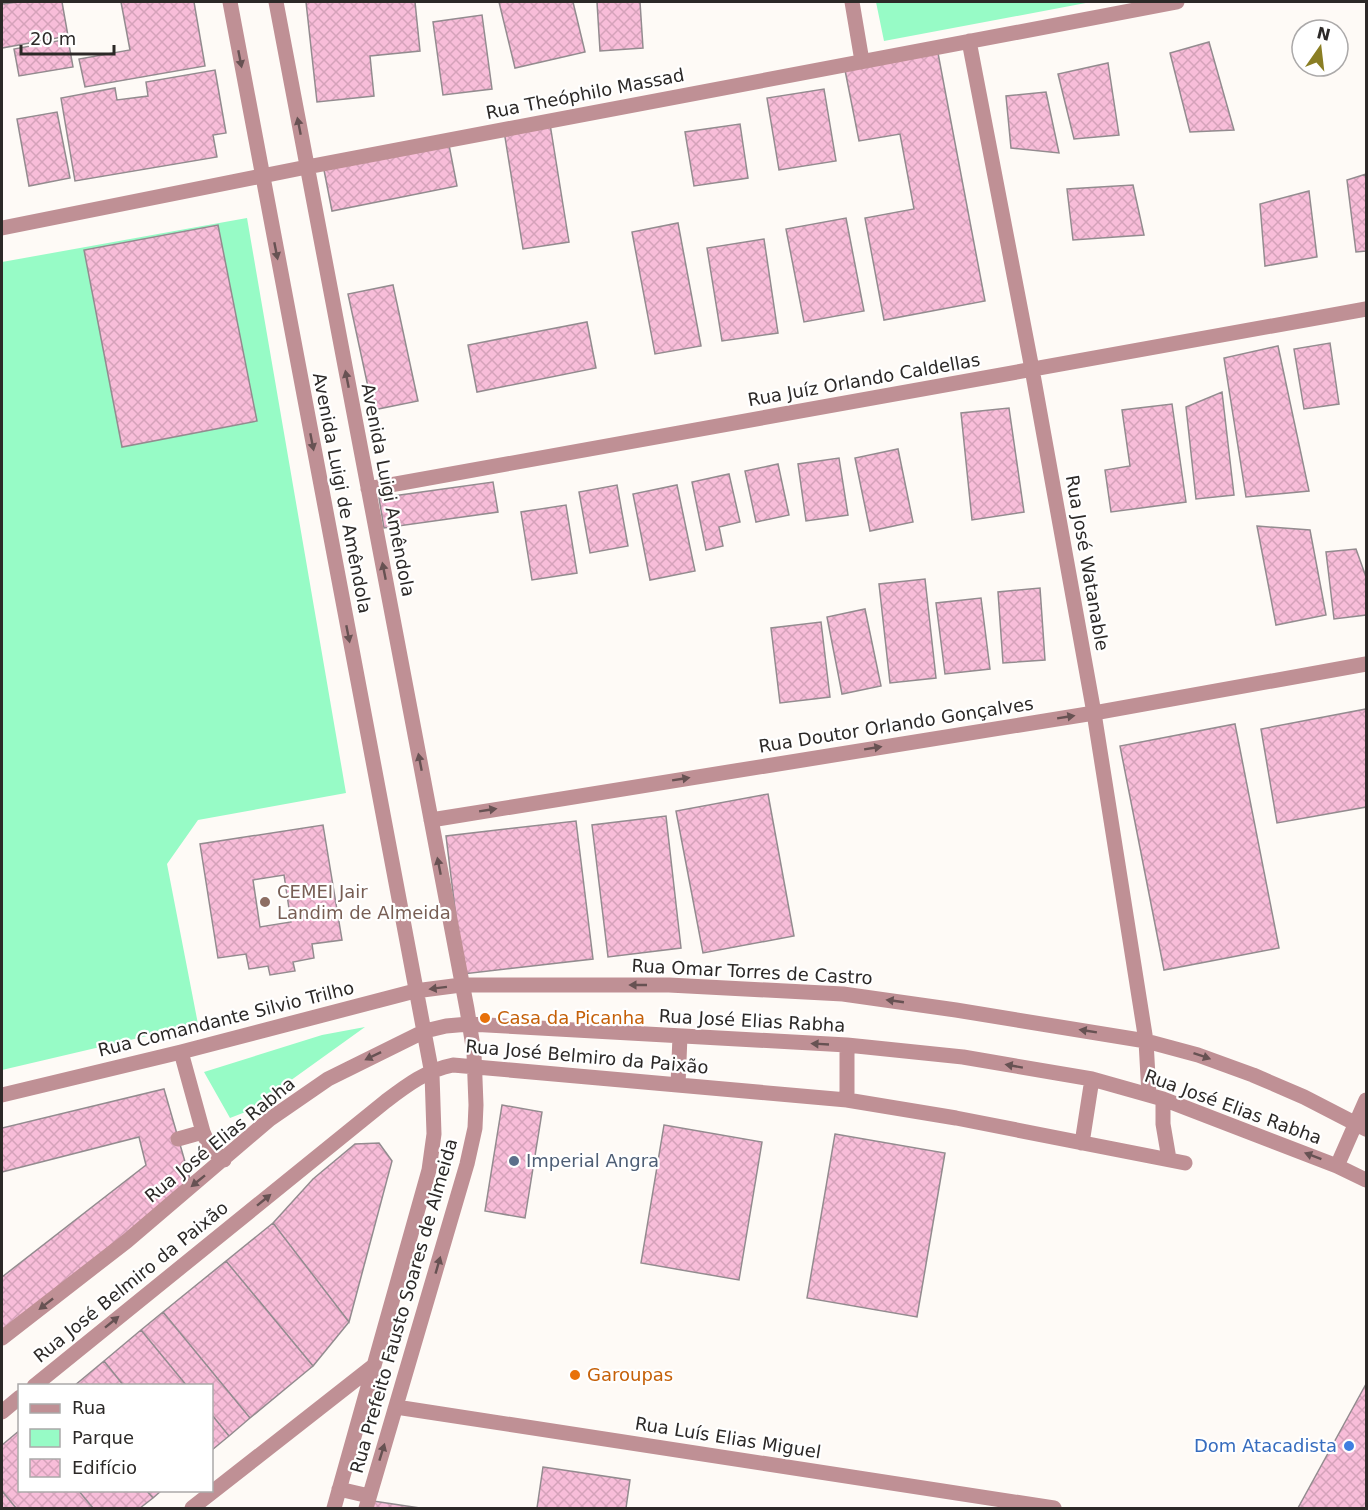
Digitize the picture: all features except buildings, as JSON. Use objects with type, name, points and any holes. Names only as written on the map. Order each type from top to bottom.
[{"type":"street","name":"Avenida Luigi de Amêndola","points":[[230,2],[415,991],[426,1031]]},
{"type":"street","name":"Avenida Luigi Amêndola","points":[[276,2],[470,1024]]},
{"type":"street","points":[[852,2],[862,61]]},
{"type":"street","name":"Rua Theóphilo Massad","points":[[2,228],[307,167],[1177,2]]},
{"type":"street","name":"Rua José Watanable","points":[[969,41],[1032,369],[1094,713],[1146,1041],[1169,1159]]},
{"type":"street","name":"Rua Juíz Orlando Caldellas","points":[[368,489],[1366,309]]},
{"type":"street","name":"Rua Doutor Orlando Gonçalves","points":[[431,820],[1094,713],[1366,664]]},
{"type":"street","name":"Rua Omar Torres de Castro","points":[[461,986],[669,985],[843,994],[956,1010],[1146,1041],[1198,1054],[1304,1097],[1361,1126]]},
{"type":"street","name":"Rua Comandante Silvio Trilho","points":[[2,1095],[181,1052],[415,991],[461,986]]},
{"type":"street","name":"Rua José Elias Rabha","points":[[2,1338],[127,1241],[270,1119],[328,1079],[426,1031],[446,1026],[470,1024],[847,1046],[963,1057],[1092,1079],[1156,1097],[1337,1166],[1366,1180]]},
{"type":"street","name":"Rua Prefeito Fausto Soares de Almeida","points":[[367,1502],[467,1164],[475,1128],[475,1071],[470,1024]]},
{"type":"street","name":"Rua Prefeito Fausto Soares de Almeida","points":[[334,1509],[429,1170],[434,1134],[432,1071],[426,1031]]},
{"type":"street","points":[[678,1085],[680,1036]]},
{"type":"street","points":[[847,1046],[847,1100]]},
{"type":"street","points":[[181,1052],[202,1132],[210,1148],[224,1160]]},
{"type":"street","name":"Rua José Belmiro da Paixão","points":[[36,1384],[386,1101],[432,1071],[453,1065],[475,1071],[678,1085],[847,1100],[956,1118],[1185,1163]]},
{"type":"street","points":[[1082,1143],[1092,1079]]},
{"type":"street","points":[[1337,1166],[1361,1126],[1366,1100]]},
{"type":"street","points":[[178,1138],[202,1132]]},
{"type":"street","points":[[192,1509],[372,1367]]},
{"type":"street","points":[[2,1412],[18,1399]]},
{"type":"street","name":"Rua Luís Elias Miguel","points":[[396,1407],[1054,1509]]},
{"type":"street","points":[[339,1489],[367,1502]]},
{"type":"green space","points":[[876,2],[1091,2],[884,41]]},
{"type":"green space","points":[[247,218],[346,793],[198,820],[167,864],[198,1024],[2,1070],[2,262]]},
{"type":"green space","points":[[365,1027],[248,1111],[230,1118],[204,1072],[322,1035]]},
{"type":"place","name":"CEMEI Jair Landim de Almeida","points":[[265,902]]},
{"type":"place","name":"Casa da Picanha","points":[[485,1018]]},
{"type":"place","name":"Imperial Angra","points":[[514,1161]]},
{"type":"place","name":"Garoupas","points":[[575,1375]]},
{"type":"place","name":"Dom Atacadista","points":[[1349,1446]]}]
